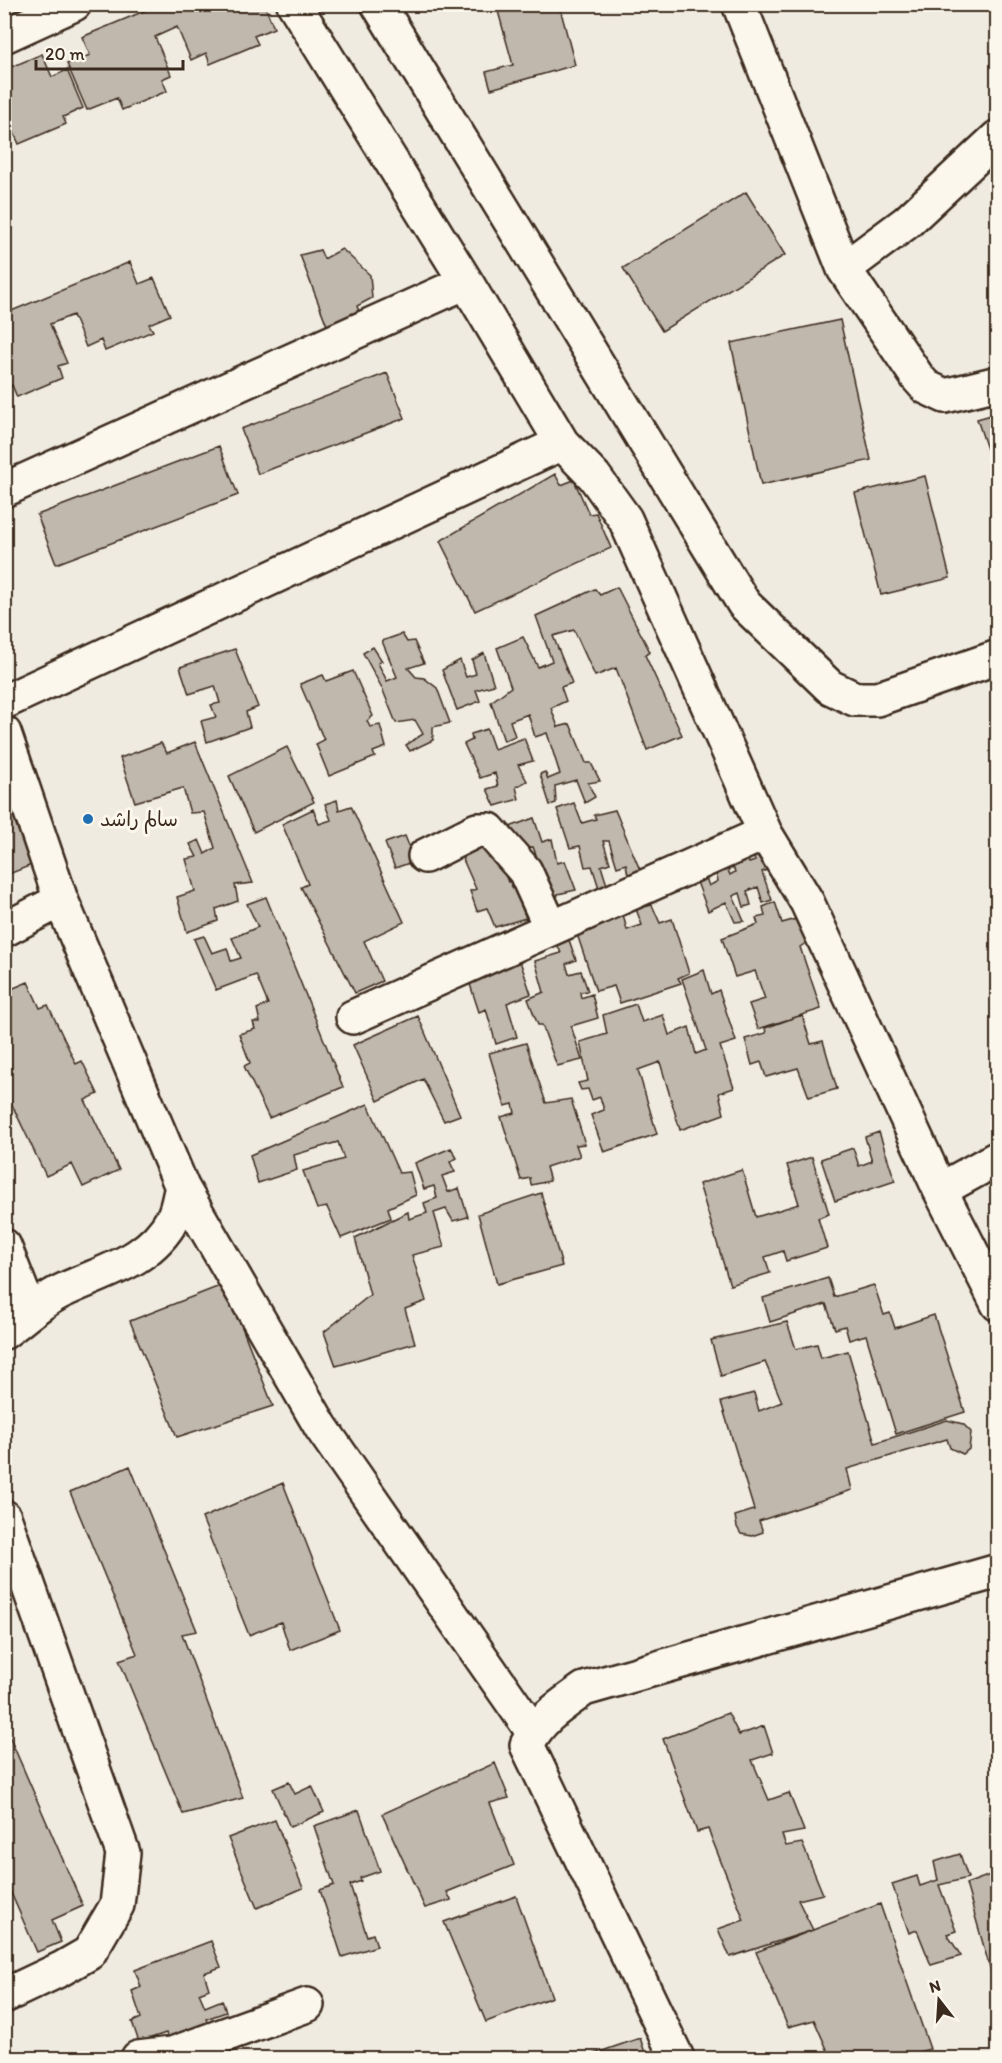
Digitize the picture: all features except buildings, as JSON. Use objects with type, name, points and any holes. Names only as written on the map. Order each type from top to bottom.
[{"type":"street","points":[[6,32],[74,4]]},
{"type":"street","points":[[294,4],[562,442],[594,476],[625,519],[765,833],[807,902],[940,1190],[998,1304]]},
{"type":"street","points":[[378,4],[744,604],[830,687],[855,699],[877,699],[998,657]]},
{"type":"street","points":[[739,4],[844,269],[918,378],[926,387],[945,396],[998,383]]},
{"type":"street","points":[[844,269],[907,222],[998,137]]},
{"type":"street","points":[[4,490],[466,282]]},
{"type":"street","points":[[4,702],[562,442]]},
{"type":"street","points":[[4,733],[61,900],[182,1187],[321,1427],[533,1732]]},
{"type":"street","points":[[425,856],[477,830],[489,830],[525,871],[551,928]]},
{"type":"street","points":[[352,1017],[765,833]]},
{"type":"street","points":[[4,930],[61,900]]},
{"type":"street","points":[[940,1190],[998,1158]]},
{"type":"street","points":[[4,1332],[58,1293],[141,1256],[161,1236],[174,1216],[182,1187]]},
{"type":"street","points":[[4,1246],[30,1312]]},
{"type":"street","points":[[4,1517],[123,1853],[117,1905],[89,1953],[4,1996]]},
{"type":"street","points":[[677,2058],[527,1745],[533,1732],[551,1713],[585,1689],[998,1571]]},
{"type":"street","points":[[138,2058],[172,2054],[307,2005]]},
{"type":"place","name":"سالم راشد","points":[[88,819]]}]
